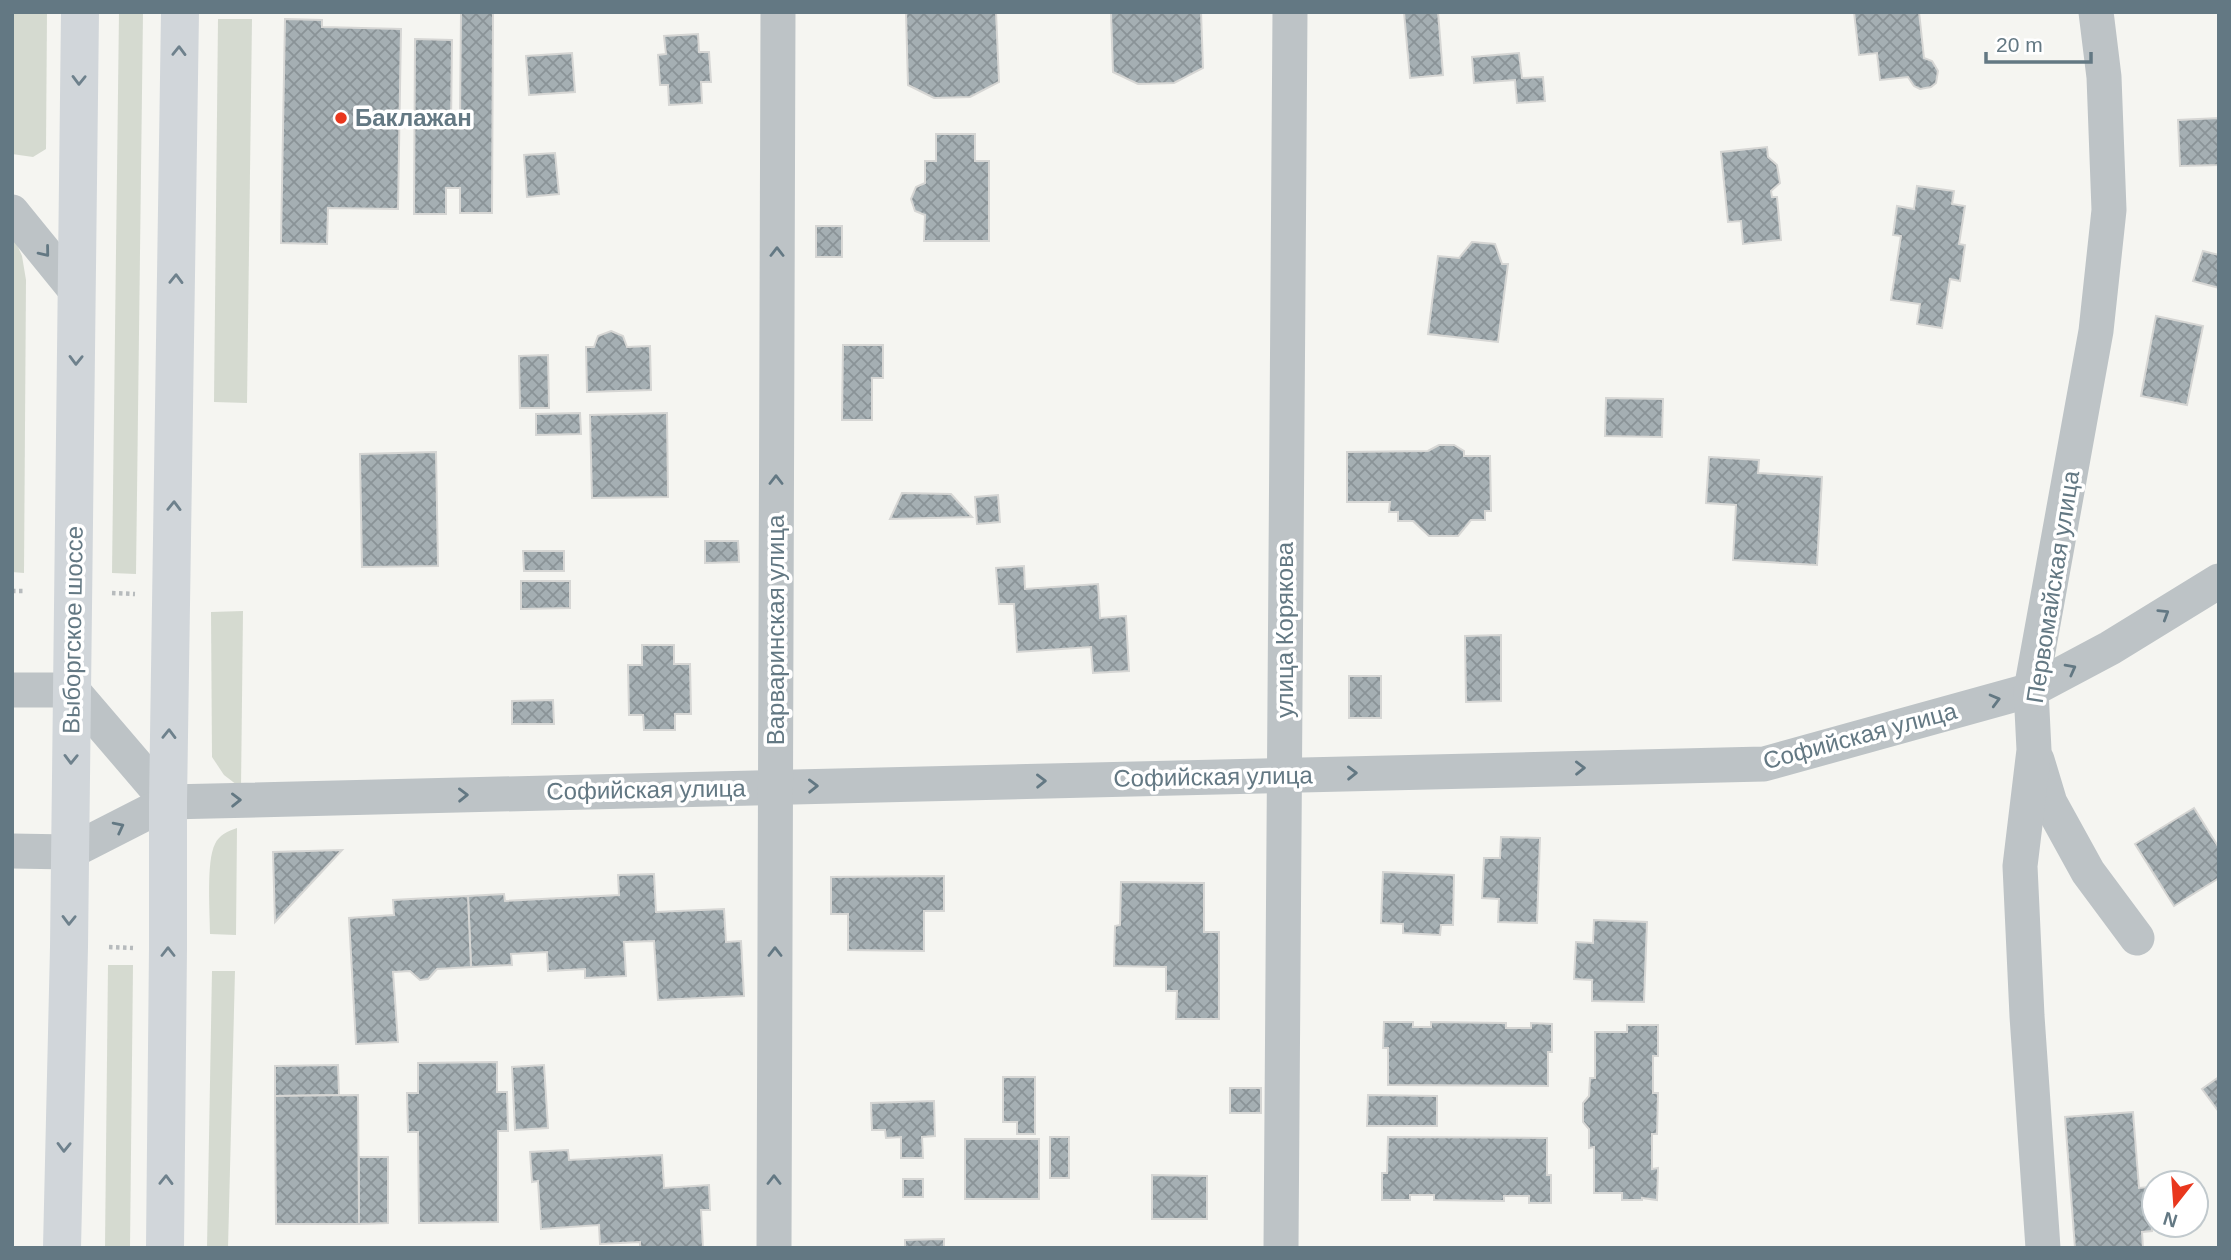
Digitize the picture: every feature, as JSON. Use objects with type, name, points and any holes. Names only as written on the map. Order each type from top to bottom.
[{"type":"main road","name":"Выборгское шоссе","points":[[62,1248],[70,852],[80,12]]},
{"type":"main road","points":[[165,1248],[169,948],[167,802],[173,594],[180,12]]},
{"type":"street","name":"Варваринская улица","points":[[774,1248],[778,12]]},
{"type":"street","name":"улица Корякова","points":[[1281,1248],[1290,12]]},
{"type":"street","name":"Первомайская улица","points":[[2043,1248],[2020,866],[2034,750],[2031,690],[2096,331],[2109,210],[2104,77],[2096,12]]},
{"type":"street","points":[[12,212],[77,292]]},
{"type":"street","name":"Софийская улица","points":[[167,802],[1764,764],[2031,690],[2110,648],[2219,581]]},
{"type":"street","points":[[12,690],[72,690],[167,802],[70,852],[12,851]]},
{"type":"street","points":[[2034,750],[2056,814],[2088,872],[2137,938]]},
{"type":"path","points":[[12,591],[23,591]]},
{"type":"path","points":[[112,593],[136,594]]},
{"type":"path","points":[[109,947],[134,948]]},
{"type":"shaded area","points":[[12,12],[47,12],[46,149],[33,157],[12,154]]},
{"type":"shaded area","points":[[119,12],[143,12],[136,574],[112,573]]},
{"type":"shaded area","points":[[218,19],[252,19],[247,403],[214,402]]},
{"type":"shaded area","points":[[12,233],[22,256],[26,280],[24,573],[12,572]]},
{"type":"shaded area","points":[[243,611],[241,788],[224,775],[212,757],[211,612]]},
{"type":"shaded area","points":[[237,828],[236,935],[210,934],[209,874],[212,852],[219,838]]},
{"type":"shaded area","points":[[108,965],[133,965],[130,1248],[105,1248]]},
{"type":"shaded area","points":[[212,971],[235,971],[228,1248],[207,1248]]},
{"type":"building","points":[[461,12],[493,12],[492,213],[460,213],[460,188],[446,188],[446,214],[414,214],[415,39],[452,40],[451,125],[460,124]]},
{"type":"building","points":[[906,12],[996,12],[999,82],[970,97],[934,98],[908,85]]},
{"type":"building","points":[[1111,12],[1201,12],[1203,68],[1174,83],[1138,84],[1113,72]]},
{"type":"building","points":[[1404,12],[1438,12],[1443,75],[1410,78]]},
{"type":"building","points":[[1854,12],[1919,12],[1924,58],[1932,61],[1938,71],[1936,83],[1920,89],[1914,86],[1908,77],[1880,80],[1877,53],[1859,55]]},
{"type":"building","name":"Баклажан","points":[[285,19],[322,20],[322,27],[401,29],[398,209],[328,208],[327,244],[281,243]]},
{"type":"building","points":[[698,34],[699,52],[709,52],[711,82],[701,82],[702,103],[669,105],[668,85],[660,85],[658,55],[666,54],[664,36]]},
{"type":"building","points":[[572,53],[575,92],[529,95],[526,56]]},
{"type":"building","points":[[1519,53],[1522,78],[1543,77],[1545,101],[1517,103],[1515,80],[1474,83],[1472,57]]},
{"type":"building","points":[[2219,118],[2219,165],[2180,166],[2178,120]]},
{"type":"building","points":[[936,134],[975,134],[975,161],[989,161],[989,241],[924,241],[925,215],[915,211],[911,199],[916,187],[925,183],[925,161],[936,161]]},
{"type":"building","points":[[1767,147],[1768,157],[1777,165],[1780,183],[1771,191],[1772,197],[1777,197],[1781,240],[1743,244],[1741,221],[1728,222],[1721,152]]},
{"type":"building","points":[[555,153],[559,194],[527,197],[524,155]]},
{"type":"building","points":[[1917,186],[1954,191],[1952,204],[1965,206],[1959,244],[1965,245],[1960,281],[1950,279],[1942,328],[1917,324],[1920,304],[1891,300],[1901,236],[1893,235],[1897,206],[1914,209]]},
{"type":"building","points":[[816,226],[842,226],[842,257],[816,257]]},
{"type":"building","points":[[1472,242],[1495,244],[1502,264],[1508,264],[1498,342],[1428,334],[1438,256],[1459,258]]},
{"type":"building","points":[[2203,251],[2219,255],[2219,288],[2193,281]]},
{"type":"building","points":[[2156,316],[2203,326],[2187,405],[2141,396]]},
{"type":"building","points":[[611,331],[623,336],[627,347],[650,346],[651,390],[587,392],[586,347],[594,347],[598,336]]},
{"type":"building","points":[[843,345],[883,345],[883,378],[872,378],[872,420],[842,420]]},
{"type":"building","points":[[548,355],[549,408],[520,408],[519,356]]},
{"type":"building","points":[[1606,398],[1663,399],[1662,437],[1605,436]]},
{"type":"building","points":[[580,413],[581,434],[536,435],[536,414]]},
{"type":"building","points":[[667,413],[668,497],[592,498],[590,415]]},
{"type":"building","points":[[1439,445],[1454,445],[1464,451],[1464,456],[1490,456],[1491,511],[1485,511],[1485,520],[1471,520],[1458,536],[1429,536],[1413,521],[1398,521],[1398,512],[1389,512],[1390,502],[1347,502],[1347,452],[1428,451]]},
{"type":"building","points":[[436,452],[438,566],[362,567],[360,454]]},
{"type":"building","points":[[1709,457],[1759,460],[1758,473],[1822,477],[1817,565],[1733,560],[1736,505],[1706,503]]},
{"type":"building","points":[[902,493],[951,494],[972,517],[890,519]]},
{"type":"building","points":[[998,495],[1000,522],[977,524],[975,497]]},
{"type":"building","points":[[705,541],[738,541],[739,562],[705,563]]},
{"type":"building","points":[[523,551],[564,551],[564,571],[524,571]]},
{"type":"building","points":[[1024,566],[1025,589],[1098,584],[1100,618],[1126,616],[1129,671],[1093,673],[1091,647],[1017,652],[1014,604],[999,604],[996,568]]},
{"type":"building","points":[[521,581],[570,581],[570,608],[521,609]]},
{"type":"building","points":[[1501,635],[1501,701],[1466,702],[1465,636]]},
{"type":"building","points":[[642,645],[674,645],[674,664],[690,664],[691,714],[675,714],[675,730],[644,730],[643,715],[629,715],[628,665],[642,665]]},
{"type":"building","points":[[1349,676],[1381,676],[1381,718],[1349,718]]},
{"type":"building","points":[[553,700],[554,724],[512,724],[512,701]]},
{"type":"building","points":[[2194,808],[2219,848],[2219,878],[2174,906],[2135,844]]},
{"type":"building","points":[[1501,837],[1540,838],[1537,923],[1498,922],[1499,899],[1482,898],[1484,858],[1500,858]]},
{"type":"building","points":[[342,850],[275,922],[273,852]]},
{"type":"building","points":[[1383,872],[1454,875],[1453,925],[1441,925],[1440,935],[1403,933],[1403,924],[1381,923]]},
{"type":"building","points":[[654,874],[656,912],[724,909],[726,942],[741,941],[744,996],[658,1000],[654,941],[624,942],[626,976],[585,978],[585,969],[548,971],[547,952],[511,954],[512,965],[471,967],[468,896],[504,894],[505,901],[619,895],[618,875]]},
{"type":"building","points":[[944,876],[944,911],[924,911],[924,951],[848,950],[848,914],[831,914],[831,877]]},
{"type":"building","points":[[1121,882],[1204,883],[1204,932],[1219,932],[1219,1019],[1176,1019],[1177,991],[1166,991],[1166,967],[1114,966],[1115,926],[1120,925]]},
{"type":"building","points":[[468,896],[471,967],[437,969],[428,979],[420,980],[410,971],[393,972],[398,1042],[356,1044],[349,918],[394,915],[393,900]]},
{"type":"building","points":[[1594,920],[1647,922],[1644,1002],[1592,1001],[1592,980],[1574,979],[1576,942],[1593,943]]},
{"type":"building","points":[[1384,1022],[1413,1022],[1413,1027],[1431,1027],[1431,1022],[1506,1023],[1506,1028],[1531,1028],[1531,1023],[1552,1024],[1552,1052],[1548,1052],[1548,1086],[1388,1085],[1388,1048],[1383,1048]]},
{"type":"building","points":[[1627,1025],[1658,1025],[1658,1056],[1653,1056],[1653,1093],[1658,1093],[1657,1134],[1652,1134],[1652,1169],[1658,1168],[1657,1200],[1622,1200],[1622,1193],[1594,1193],[1594,1147],[1589,1148],[1589,1129],[1583,1122],[1583,1103],[1589,1096],[1590,1078],[1595,1078],[1595,1032],[1627,1032]]},
{"type":"building","points":[[497,1062],[497,1092],[507,1092],[508,1131],[498,1131],[498,1222],[419,1223],[418,1132],[408,1132],[407,1093],[418,1093],[418,1063]]},
{"type":"building","points":[[338,1065],[339,1095],[275,1096],[275,1066]]},
{"type":"building","points":[[544,1065],[548,1128],[515,1130],[512,1067]]},
{"type":"building","points":[[1003,1077],[1035,1077],[1035,1134],[1017,1134],[1017,1122],[1003,1122]]},
{"type":"building","points":[[2219,1077],[2219,1112],[2202,1089]]},
{"type":"building","points":[[1230,1088],[1261,1088],[1261,1113],[1230,1113]]},
{"type":"building","points":[[358,1095],[359,1224],[276,1224],[275,1096]]},
{"type":"building","points":[[1368,1095],[1437,1096],[1437,1126],[1367,1126]]},
{"type":"building","points":[[934,1101],[935,1136],[922,1137],[923,1158],[901,1158],[901,1137],[886,1138],[885,1130],[872,1130],[871,1103]]},
{"type":"building","points":[[2133,1112],[2140,1188],[2140,1239],[2142,1239],[2143,1248],[2075,1248],[2065,1117]]},
{"type":"building","points":[[1050,1137],[1069,1137],[1069,1178],[1050,1178]]},
{"type":"building","points":[[1388,1137],[1547,1138],[1547,1175],[1551,1175],[1551,1203],[1529,1203],[1529,1196],[1504,1196],[1504,1201],[1434,1200],[1434,1195],[1410,1195],[1410,1200],[1382,1200],[1382,1173],[1387,1173]]},
{"type":"building","points":[[965,1139],[1039,1139],[1039,1199],[965,1199]]},
{"type":"building","points":[[568,1150],[569,1160],[662,1155],[664,1188],[709,1185],[710,1210],[701,1210],[703,1248],[640,1248],[640,1242],[600,1244],[599,1225],[541,1229],[538,1181],[532,1182],[530,1152]]},
{"type":"building","points":[[359,1157],[388,1157],[388,1223],[359,1224]]},
{"type":"building","points":[[1152,1175],[1207,1176],[1207,1219],[1152,1219]]},
{"type":"building","points":[[903,1179],[923,1179],[923,1197],[903,1197]]},
{"type":"building","points":[[944,1239],[944,1248],[905,1248],[905,1240]]},
{"type":"place","name":"Баклажан","points":[[341,118]]}]
